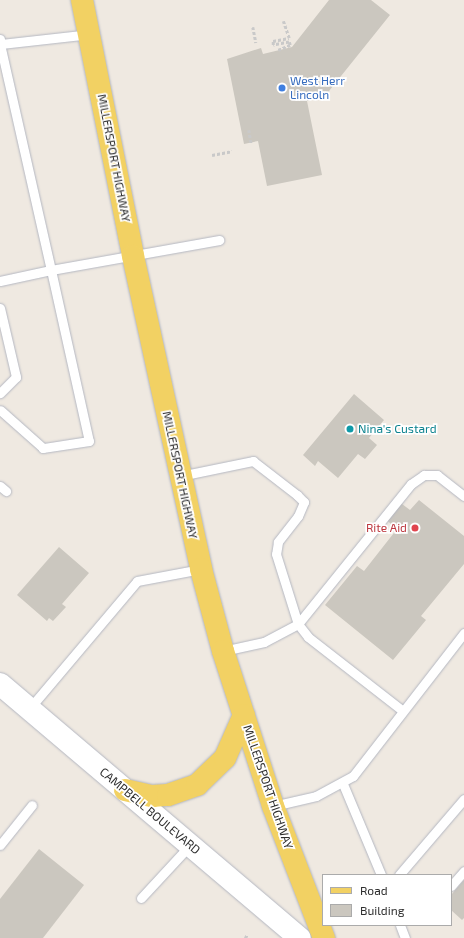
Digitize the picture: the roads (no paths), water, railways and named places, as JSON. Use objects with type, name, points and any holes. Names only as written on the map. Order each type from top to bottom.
[{"type":"main road","name":"MILLERSPORT HIGHWAY","points":[[82,0],[90,34],[133,256],[201,569],[223,651],[273,806],[319,913],[324,938]]},
{"type":"main road","name":"CAMPBELL BOULEVARD","points":[[1,688],[30,709],[300,938]]},
{"type":"main road","points":[[125,790],[152,796],[196,785],[225,758],[244,715]]},
{"type":"lane","points":[[0,410],[43,448],[89,441],[0,43],[90,34]]},
{"type":"lane","points":[[0,281],[51,270],[219,240]]},
{"type":"lane","points":[[0,308],[16,377],[0,393]]},
{"type":"lane","points":[[180,476],[253,461],[304,502],[298,516],[278,542],[276,554],[298,624],[308,637],[403,711]]},
{"type":"lane","points":[[223,651],[264,642],[298,624],[411,484],[424,475],[437,475],[464,496]]},
{"type":"lane","points":[[30,709],[137,581],[201,569]]},
{"type":"lane","points":[[273,806],[316,796],[343,784],[353,776],[464,633]]},
{"type":"lane","points":[[343,784],[381,874]]},
{"type":"lane","points":[[399,874],[464,799]]},
{"type":"lane","points":[[0,845],[32,805]]},
{"type":"lane","points":[[141,898],[190,845]]},
{"type":"lane","points":[[452,885],[464,872]]},
{"type":"lane","points":[[400,926],[405,938]]},
{"type":"place","name":"West Herr Lincoln","points":[[282,88]]},
{"type":"place","name":"Nina's Custard","points":[[350,429]]},
{"type":"place","name":"Rite Aid","points":[[415,528]]}]
